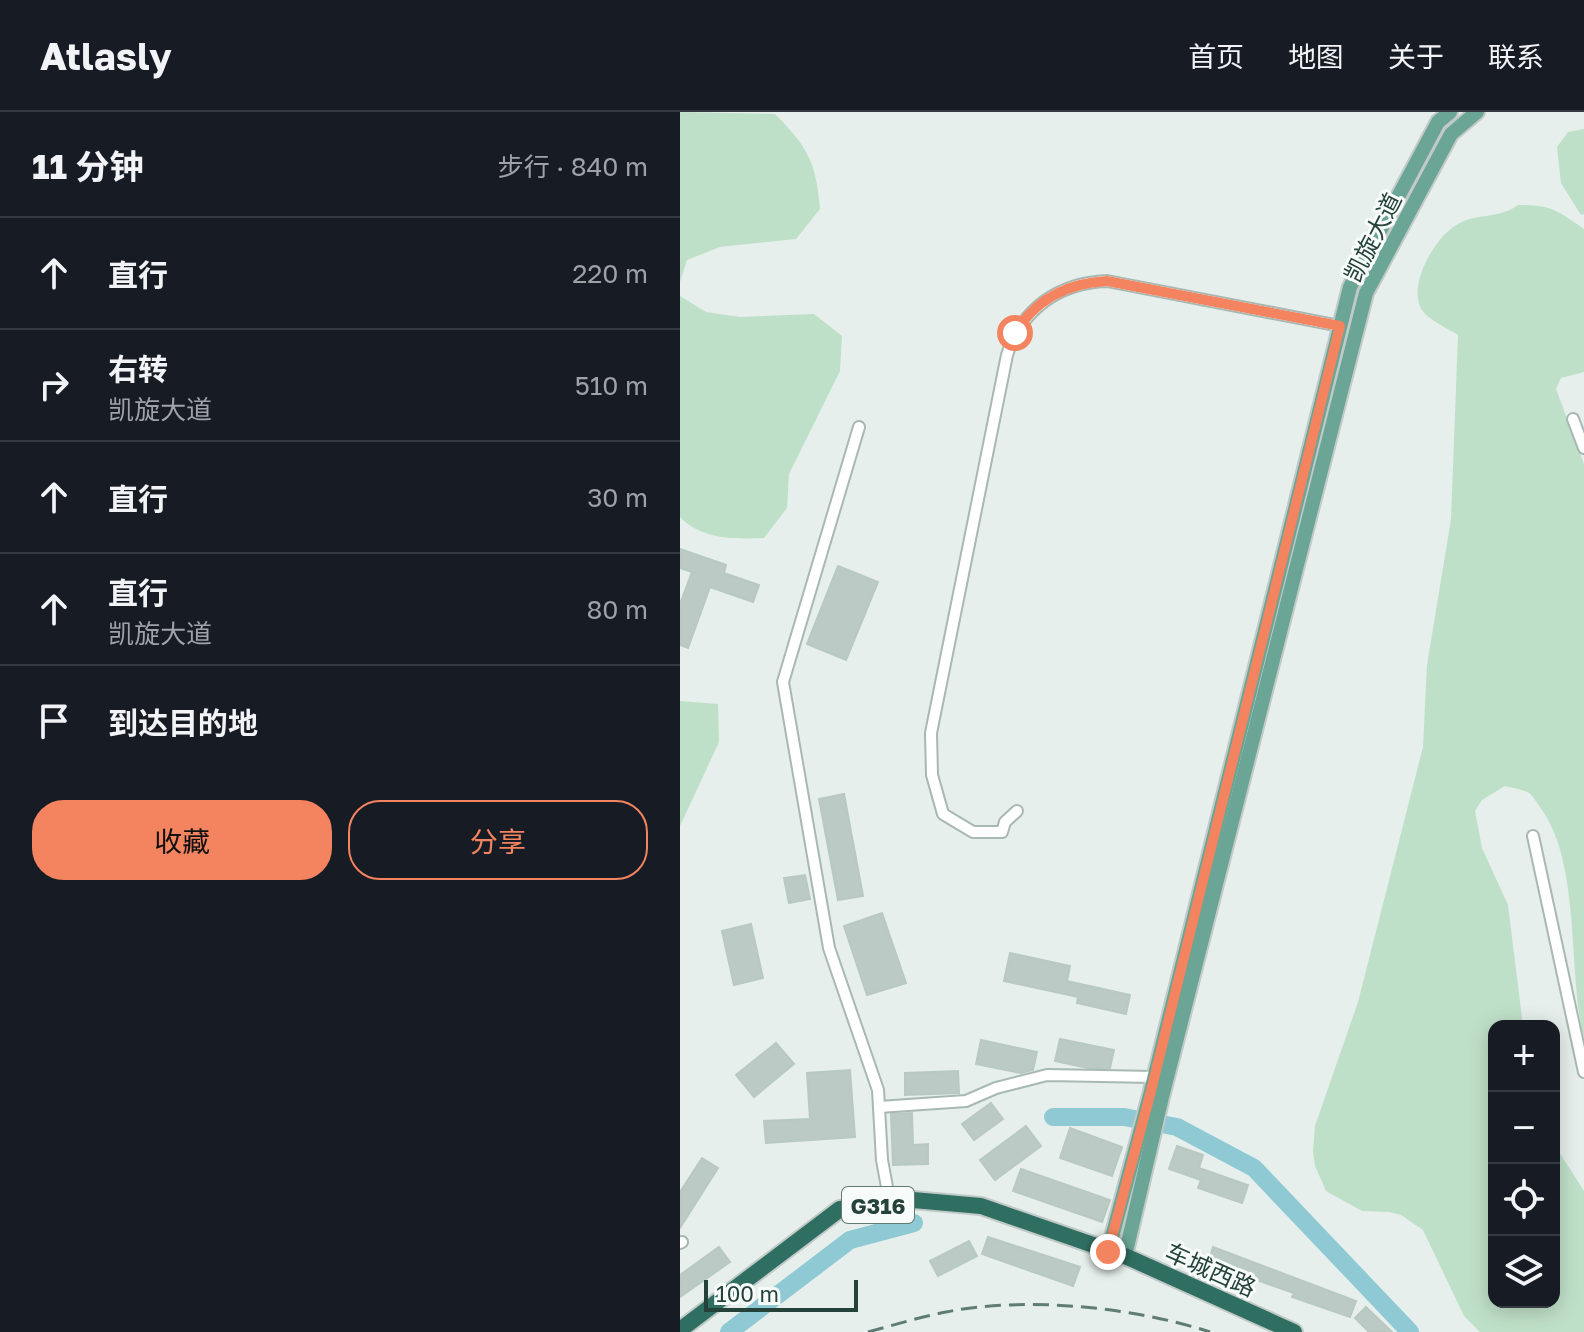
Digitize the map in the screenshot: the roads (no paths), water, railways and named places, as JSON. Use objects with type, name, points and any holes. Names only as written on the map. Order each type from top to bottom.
[{"type":"highway","name":"G316","points":[[680,1330],[840,1209],[913,1200],[981,1206],[1116,1254]]},
{"type":"highway","name":"车城西路","points":[[1116,1254],[1294,1332]]},
{"type":"main road","name":"凯旋大道","points":[[1156,1096],[1155,1077],[1350,287],[1438,122],[1450,112]]},
{"type":"main road","name":"凯旋大道","points":[[1156,1096],[1366,293],[1451,134],[1477,112]]},
{"type":"main road","points":[[1116,1254],[1156,1096]]},
{"type":"street","points":[[1017,811],[1005,822],[1002,832],[973,832],[943,814],[932,775],[931,733],[1007,355],[1022,323],[1037,306],[1058,292],[1081,284],[1107,281],[1340,326]]},
{"type":"street","points":[[1573,419],[1584,448]]},
{"type":"street","points":[[859,427],[783,682],[829,948],[878,1090],[882,1160],[890,1203]]},
{"type":"street","points":[[1533,836],[1584,1072]]},
{"type":"street","points":[[879,1107],[966,1101],[996,1088],[1047,1075],[1155,1077]]},
{"type":"waterway","points":[[1053,1117],[1124,1117],[1177,1127],[1254,1168],[1410,1332]]},
{"type":"waterway","points":[[729,1332],[850,1240],[914,1223]]},
{"type":"railway","points":[[868,1332],[946,1312],[1010,1305],[1114,1310],[1210,1332]]}]
